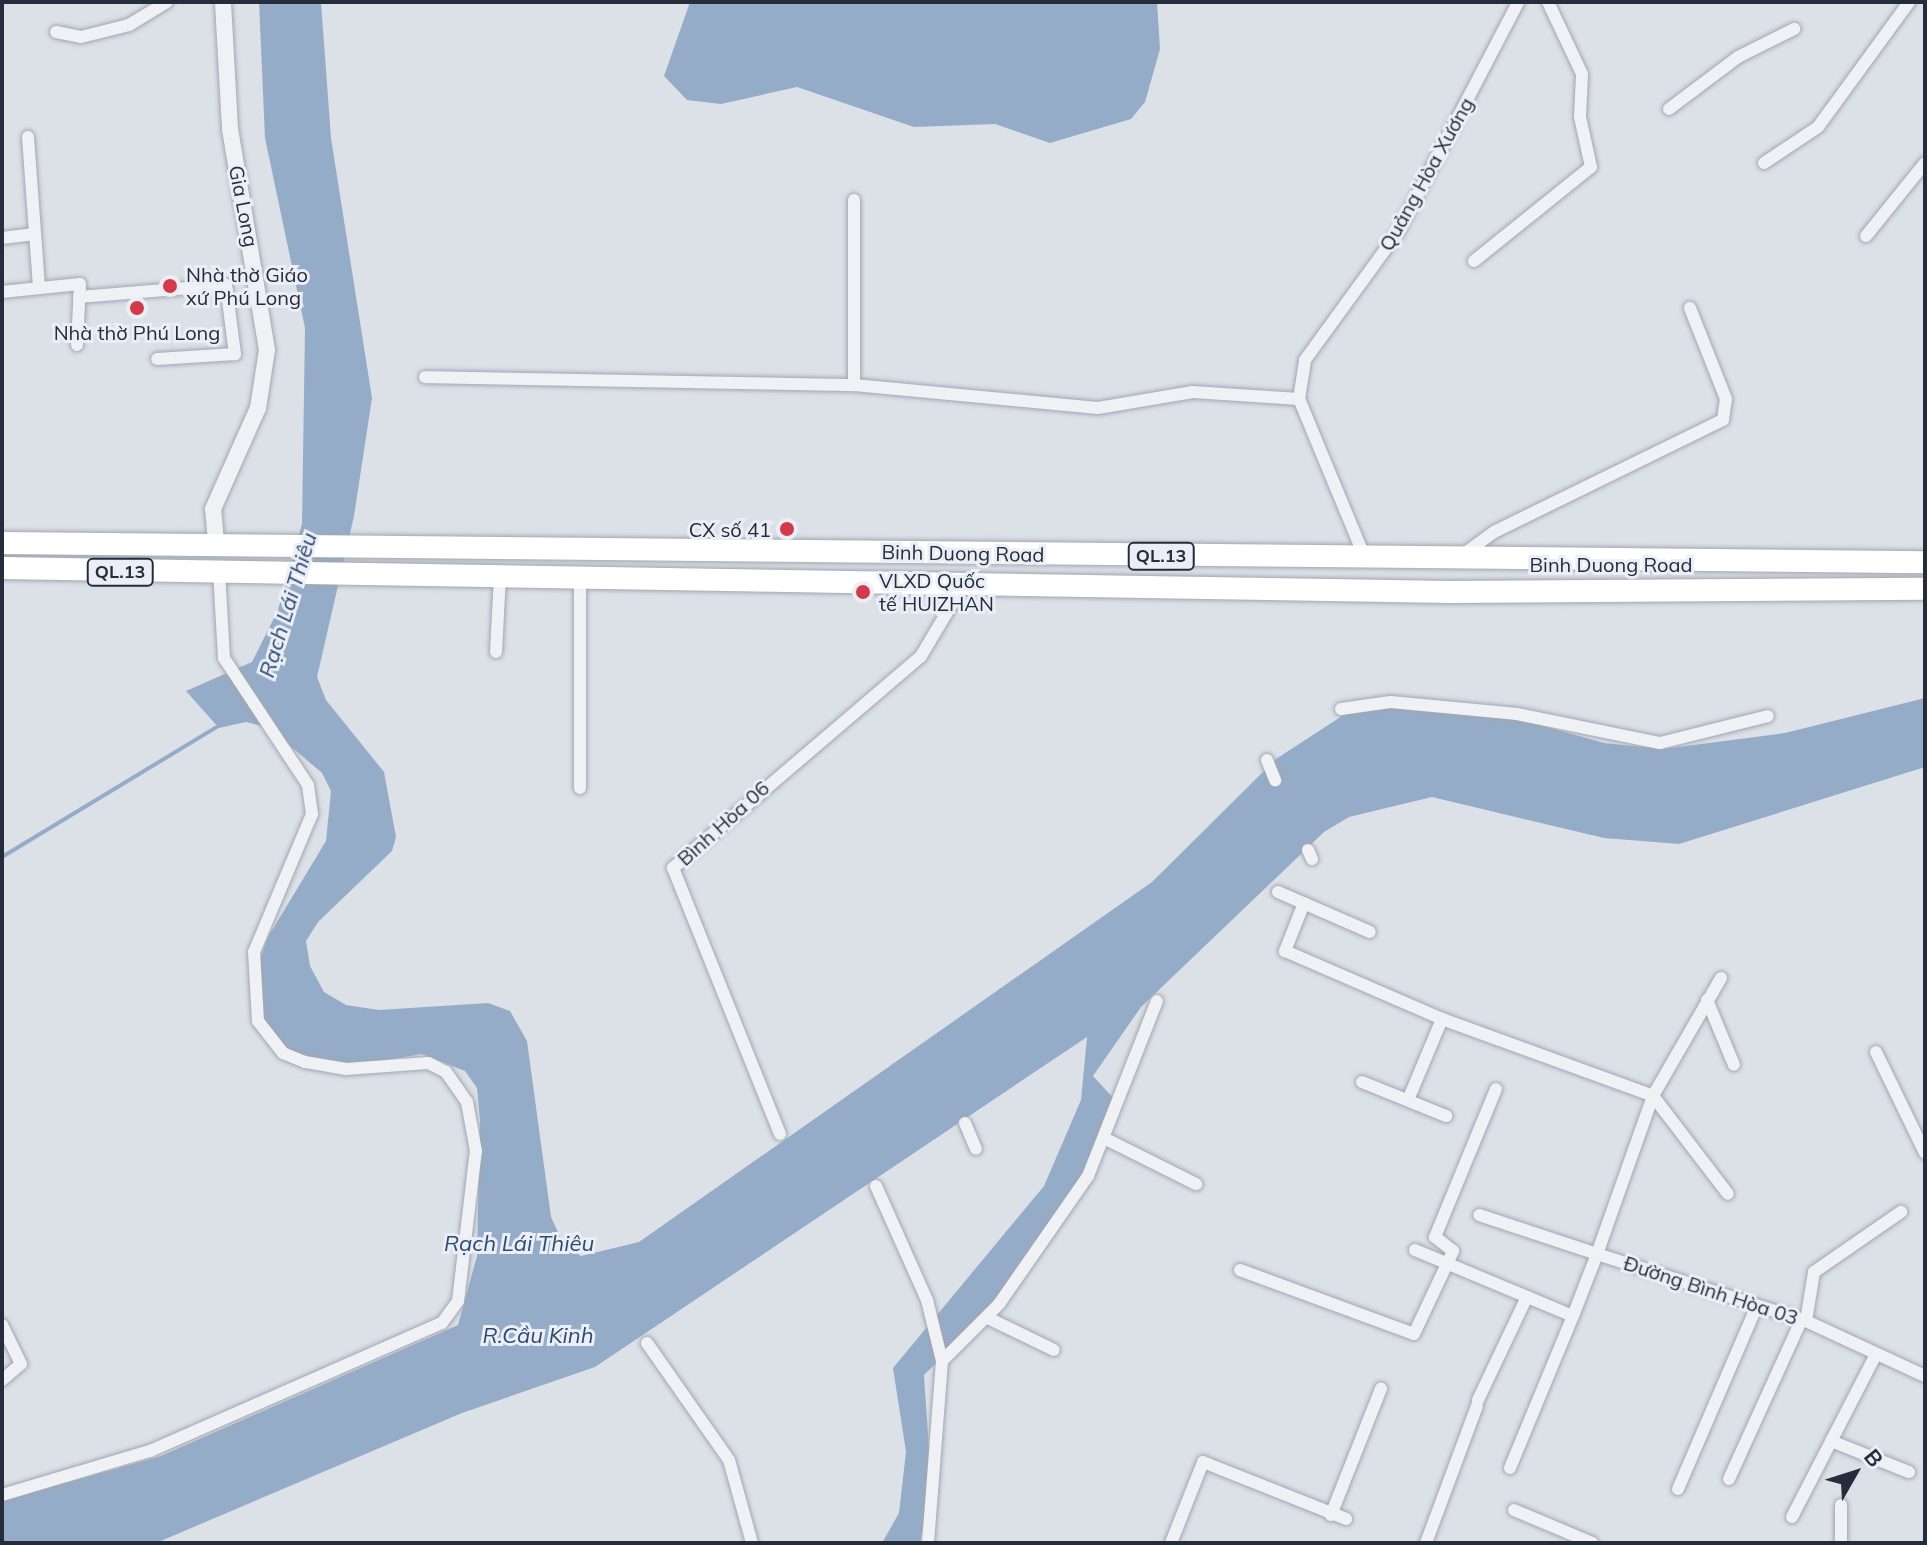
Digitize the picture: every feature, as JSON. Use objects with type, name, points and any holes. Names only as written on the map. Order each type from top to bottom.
[{"type":"highway","name":"Binh Duong Road","points":[[2,543],[225,542],[1366,559],[1452,563],[1925,562]]},
{"type":"highway","points":[[677,549],[678,578]]},
{"type":"highway","points":[[928,553],[929,581]]},
{"type":"highway","points":[[1450,592],[1452,563]]},
{"type":"highway","name":"QL.13","points":[[2,568],[228,571]]},
{"type":"highway","name":"Binh Duong Road","points":[[228,571],[398,570],[500,576],[966,581],[1450,592],[1925,589]]},
{"type":"street","points":[[56,32],[81,37],[129,25],[167,2]]},
{"type":"street","name":"Gia Long","points":[[223,2],[230,128],[267,342],[258,408],[213,509],[225,542]]},
{"type":"street","name":"Quảng Hòa Xương","points":[[1299,399],[1305,360],[1398,232],[1518,2]]},
{"type":"street","points":[[1474,261],[1591,167],[1580,117],[1582,74],[1548,2]]},
{"type":"street","points":[[1764,163],[1818,127],[1909,2]]},
{"type":"street","points":[[1669,109],[1738,57],[1794,29]]},
{"type":"street","points":[[28,137],[39,288]]},
{"type":"street","points":[[1866,236],[1925,163]]},
{"type":"street","points":[[854,200],[854,385]]},
{"type":"street","points":[[2,238],[35,234]]},
{"type":"street","points":[[2,292],[80,284],[77,345]]},
{"type":"street","points":[[79,297],[226,285],[235,354],[157,359]]},
{"type":"street","points":[[1452,563],[1494,532],[1723,420],[1726,399],[1690,308]]},
{"type":"street","points":[[425,377],[854,385],[1098,408],[1193,392],[1299,399],[1366,559]]},
{"type":"street","points":[[2,1495],[150,1451],[442,1323],[458,1301],[476,1151],[467,1102],[446,1072],[428,1063],[346,1069],[305,1062],[283,1053],[258,1021],[254,952],[312,814],[308,785],[269,734],[233,665],[224,658],[228,571]]},
{"type":"street","points":[[496,652],[500,576]]},
{"type":"street","points":[[580,577],[580,788]]},
{"type":"street","name":"Bình Hòa 06","points":[[779,1131],[673,868],[921,656],[966,581]]},
{"type":"street","points":[[1341,709],[1391,702],[1517,714],[1660,743],[1768,716]]},
{"type":"street","points":[[1267,760],[1275,780]]},
{"type":"street","points":[[1278,892],[1370,932]]},
{"type":"street","points":[[1304,903],[1285,951],[1442,1019],[1653,1096],[1728,1194]]},
{"type":"street","name":"Đường Bình Hòa 03","points":[[1721,978],[1653,1096],[1597,1254],[1756,1308],[1804,1320],[1875,1356],[1925,1376]]},
{"type":"street","points":[[1707,1000],[1734,1065]]},
{"type":"street","points":[[942,1361],[988,1318],[1088,1176],[1106,1139],[1157,1001]]},
{"type":"street","points":[[1408,1100],[1442,1019]]},
{"type":"street","points":[[1876,1052],[1925,1153]]},
{"type":"street","points":[[1362,1082],[1446,1116]]},
{"type":"street","points":[[1240,1270],[1409,1335],[1448,1264],[1453,1249],[1435,1237],[1496,1089]]},
{"type":"street","points":[[965,1123],[976,1149]]},
{"type":"street","points":[[1106,1139],[1196,1184]]},
{"type":"street","points":[[876,1186],[927,1300],[929,1327],[942,1361],[930,1541],[946,1543]]},
{"type":"street","points":[[1729,1479],[1804,1320],[1814,1272],[1901,1212]]},
{"type":"street","points":[[1479,1215],[1597,1254],[1510,1468]]},
{"type":"street","points":[[1415,1250],[1573,1316]]},
{"type":"street","points":[[1426,1543],[1478,1403],[1527,1297]]},
{"type":"street","points":[[1678,1489],[1756,1308]]},
{"type":"street","points":[[988,1318],[1054,1350]]},
{"type":"street","points":[[2,1325],[21,1364],[2,1380]]},
{"type":"street","points":[[647,1343],[729,1460],[752,1543]]},
{"type":"street","points":[[1792,1517],[1875,1356]]},
{"type":"street","points":[[1331,1515],[1381,1389]]},
{"type":"street","points":[[1831,1441],[1909,1472]]},
{"type":"street","points":[[1171,1543],[1203,1462],[1346,1519]]},
{"type":"street","points":[[1841,1505],[1841,1543]]},
{"type":"street","points":[[1514,1510],[1592,1543]]},
{"type":"water","points":[[259,2],[321,2],[331,138],[372,398],[354,516],[317,677],[326,700],[384,772],[396,837],[392,851],[318,922],[306,941],[310,966],[324,992],[346,1005],[379,1010],[488,1003],[510,1011],[527,1041],[551,1217],[563,1243],[581,1256],[639,1242],[1152,882],[1276,759],[1345,714],[1390,707],[1519,719],[1604,743],[1663,749],[1785,733],[1925,698],[1925,767],[1679,844],[1604,838],[1432,797],[1349,817],[1324,832],[1141,1007],[1093,1076],[1116,1101],[1085,1175],[984,1316],[924,1375],[931,1480],[920,1543],[882,1543],[899,1513],[906,1452],[893,1368],[1044,1186],[1081,1100],[1087,1037],[595,1367],[462,1413],[156,1543],[2,1543],[2,1501],[161,1456],[458,1325],[477,1256],[480,1120],[477,1088],[465,1071],[422,1054],[350,1066],[282,1050],[266,1033],[255,974],[268,937],[326,841],[331,791],[322,773],[269,728],[246,722],[219,728],[186,691],[252,662],[278,610],[302,524],[305,328],[265,138]]},
{"type":"water","points":[[690,2],[1157,2],[1160,49],[1145,102],[1131,119],[1050,143],[995,124],[914,127],[797,87],[721,104],[687,100],[664,76]]},
{"type":"waterway","points":[[2,857],[222,724]]},
{"type":"place","name":"Nhà thờ Giáo xứ Phú Long","points":[[170,286]]},
{"type":"place","name":"Nhà thờ Phú Long","points":[[137,308]]},
{"type":"place","name":"CX số 41","points":[[787,529]]},
{"type":"place","name":"VLXD Quốc tế HUIZHAN","points":[[863,592]]},
{"type":"water label","name":"Rạch Lái Thiêu","points":[[288,605]]},
{"type":"water label","name":"Rạch Lái Thiêu","points":[[519,1244]]},
{"type":"water label","name":"R.Cầu Kinh","points":[[538,1336]]}]
